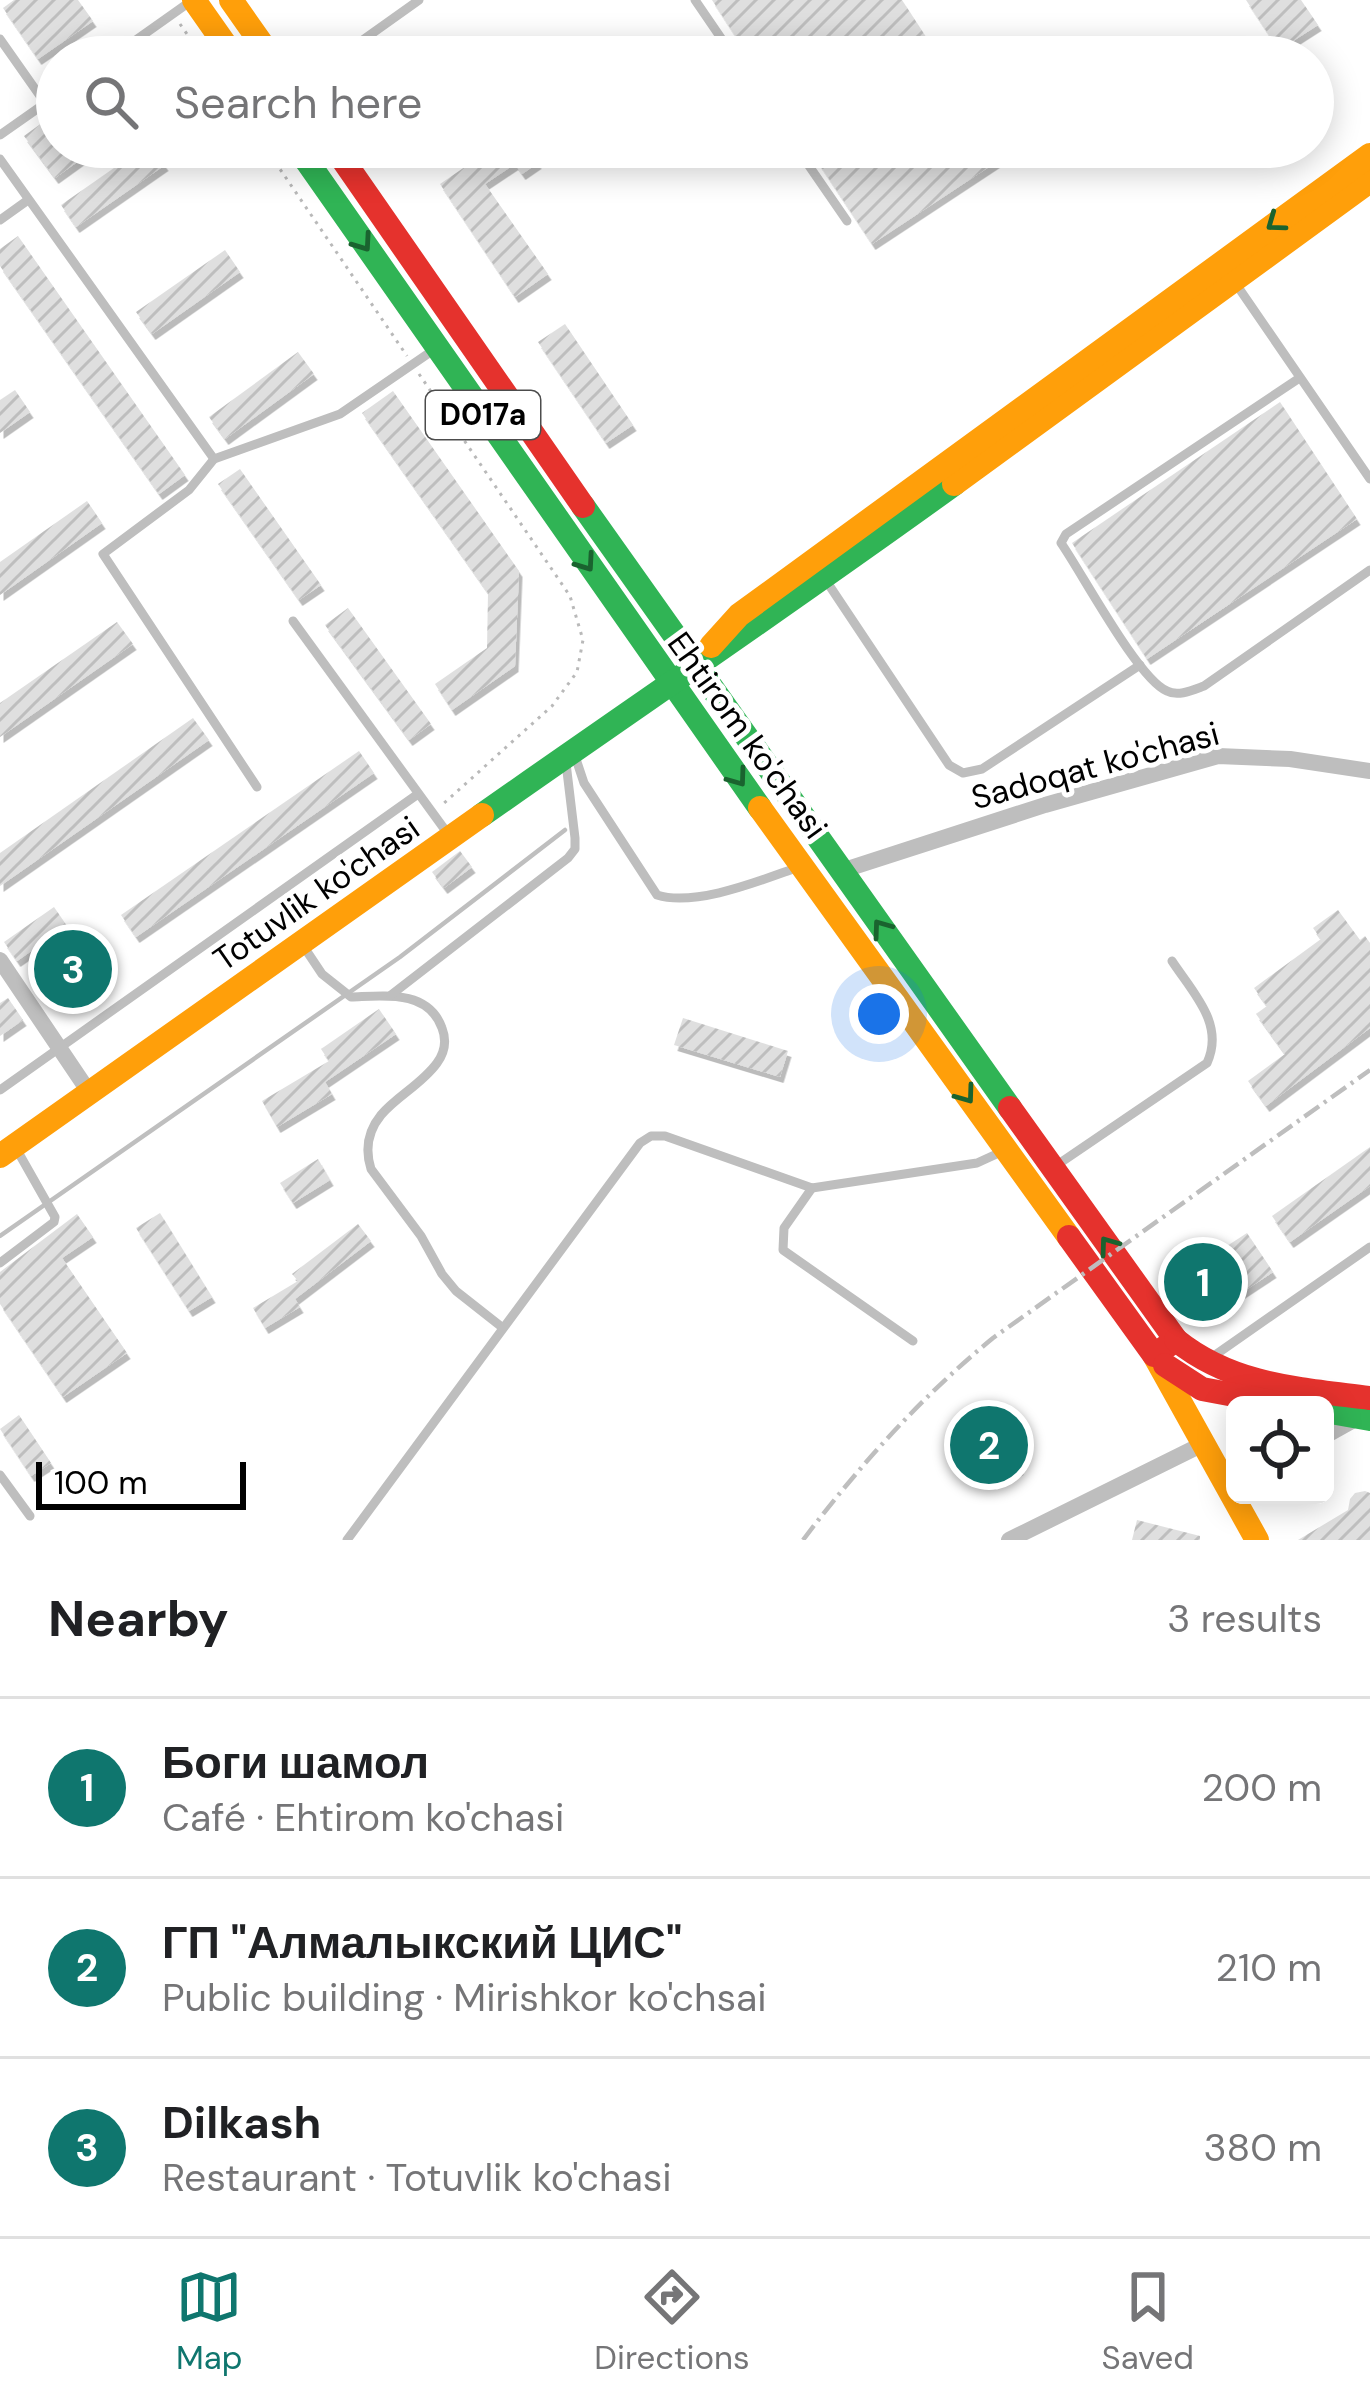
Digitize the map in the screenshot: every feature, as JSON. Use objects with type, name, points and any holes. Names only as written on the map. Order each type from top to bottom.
[{"type":"main road","points":[[232,0],[257,36]]},
{"type":"main road","points":[[187,5],[215,36]]},
{"type":"main road","points":[[694,666],[739,615],[1370,155]]},
{"type":"main road","name":"Ehtirom ko'chasi","points":[[311,168],[670,683],[1154,1355]]},
{"type":"main road","name":"Ehtirom ko'chasi","points":[[349,168],[694,666],[1176,1340],[1204,1363]]},
{"type":"main road","points":[[694,666],[751,631],[1370,181]]},
{"type":"main road","name":"Totuvlik ko'chasi","points":[[7,1150],[694,666]]},
{"type":"main road","points":[[1154,1355],[1176,1340]]},
{"type":"main road","points":[[1154,1355],[1202,1389],[1240,1396]]},
{"type":"main road","points":[[1154,1355],[1226,1478]]},
{"type":"main road","points":[[1204,1363],[1234,1376],[1366,1412]]},
{"type":"main road","points":[[1334,1411],[1366,1412]]},
{"type":"main road","points":[[1240,1504],[1257,1540]]},
{"type":"street","name":"Sadoqat ko'chasi","points":[[841,871],[1045,805],[1218,756],[1291,759],[1370,771]]},
{"type":"street","points":[[0,960],[88,1092]]},
{"type":"street","points":[[1334,1431],[1366,1412]]},
{"type":"street","points":[[1010,1540],[1203,1444]]},
{"type":"lane","points":[[368,36],[419,0]]},
{"type":"lane","points":[[695,0],[720,36]]},
{"type":"lane","points":[[142,36],[187,5]]},
{"type":"lane","points":[[0,39],[36,89]]},
{"type":"lane","points":[[0,135],[36,110]]},
{"type":"lane","points":[[0,159],[214,459]]},
{"type":"lane","points":[[810,168],[847,221]]},
{"type":"lane","points":[[0,220],[28,200]]},
{"type":"lane","points":[[1233,279],[1370,479]]},
{"type":"lane","points":[[257,787],[103,554],[188,490],[214,459],[340,414],[436,348]]},
{"type":"lane","points":[[1298,379],[1062,538],[1140,665],[1165,691],[1180,694],[1204,686],[1370,570]]},
{"type":"lane","points":[[824,578],[950,765],[963,773],[982,769],[1140,665]]},
{"type":"lane","points":[[293,621],[451,838]]},
{"type":"lane","points":[[570,755],[657,895],[673,900],[719,891],[802,866]]},
{"type":"lane","points":[[391,995],[575,849],[570,755]]},
{"type":"lane","points":[[0,1090],[418,794]]},
{"type":"lane","points":[[302,943],[322,974],[346,993],[413,999],[440,1021],[445,1047],[439,1061],[380,1116],[369,1137],[367,1155],[371,1169],[421,1236],[442,1274],[503,1328]]},
{"type":"lane","points":[[1053,1168],[1207,1063],[1215,1045],[1212,1023],[1172,961]]},
{"type":"lane","points":[[346,1540],[640,1143],[665,1136],[812,1188],[977,1163],[1006,1150]]},
{"type":"lane","points":[[0,1263],[54,1222],[47,1200],[7,1150]]},
{"type":"lane","points":[[812,1188],[784,1228],[783,1250],[913,1341]]},
{"type":"lane","points":[[1204,1363],[1370,1247]]},
{"type":"lane","points":[[0,1475],[29,1516]]},
{"type":"path","points":[[187,5],[197,36]]},
{"type":"path","points":[[279,168],[571,596],[583,640],[578,672],[552,706],[433,813]]},
{"type":"building","points":[[14,0],[78,0],[93,21],[71,36],[36,36],[36,56],[3,8]]},
{"type":"building","points":[[712,0],[902,0],[925,36],[735,36]]},
{"type":"building","points":[[1246,0],[1301,0],[1318,25],[1301,36],[1270,36]]},
{"type":"building","points":[[36,127],[36,152],[24,136]]},
{"type":"building","points":[[48,168],[69,168],[55,178]]},
{"type":"building","points":[[114,168],[161,168],[76,227],[61,205]]},
{"type":"building","points":[[463,168],[509,168],[485,184],[548,274],[515,297],[440,184]]},
{"type":"building","points":[[822,168],[987,168],[872,244]]},
{"type":"building","points":[[18,236],[185,475],[159,494],[0,266],[0,249]]},
{"type":"building","points":[[225,250],[240,272],[152,334],[136,312]]},
{"type":"building","points":[[565,324],[633,425],[606,443],[538,342]]},
{"type":"building","points":[[298,352],[314,374],[225,439],[209,417]]},
{"type":"building","points":[[15,390],[30,412],[0,433],[0,400]]},
{"type":"building","points":[[393,391],[519,571],[515,666],[452,710],[435,684],[487,648],[488,593],[362,413]]},
{"type":"building","points":[[1280,402],[1357,519],[1147,659],[1072,543]]},
{"type":"building","points":[[240,469],[321,585],[299,600],[218,484]]},
{"type":"building","points":[[87,501],[102,523],[0,595],[0,562]]},
{"type":"building","points":[[348,608],[431,724],[409,740],[325,625]]},
{"type":"building","points":[[117,622],[133,644],[0,737],[0,703]]},
{"type":"building","points":[[193,718],[209,740],[0,886],[0,853]]},
{"type":"building","points":[[359,751],[374,773],[136,937],[121,915]]},
{"type":"building","points":[[460,851],[472,867],[444,888],[432,872]]},
{"type":"building","points":[[54,907],[67,926],[17,961],[4,942]]},
{"type":"building","points":[[1338,910],[1360,940],[1365,936],[1370,943],[1370,1028],[1266,1106],[1248,1081],[1285,1054],[1256,1014],[1267,1006],[1254,988],[1321,939],[1313,928]]},
{"type":"building","points":[[91,935],[111,962],[56,1003],[36,977]]},
{"type":"building","points":[[8,998],[23,1020],[0,1036],[0,1003]]},
{"type":"building","points":[[379,1009],[396,1034],[325,1082],[332,1094],[277,1127],[262,1101],[329,1061],[321,1049]]},
{"type":"building","points":[[683,1018],[788,1051],[780,1077],[674,1045]]},
{"type":"building","points":[[1370,1147],[1370,1186],[1290,1242],[1272,1216]]},
{"type":"building","points":[[318,1159],[330,1180],[293,1203],[280,1183]]},
{"type":"building","points":[[160,1213],[212,1297],[189,1311],[136,1228]]},
{"type":"building","points":[[77,1214],[93,1237],[62,1258],[127,1353],[63,1397],[0,1304],[0,1272]]},
{"type":"building","points":[[358,1224],[371,1241],[295,1299],[300,1307],[265,1328],[253,1308],[298,1281],[292,1274]]},
{"type":"building","points":[[1247,1233],[1273,1272],[1235,1297],[1210,1257]]},
{"type":"building","points":[[991,1412],[1020,1469],[991,1484],[962,1426]]},
{"type":"building","points":[[19,1415],[51,1463],[31,1476],[0,1429]]},
{"type":"building","points":[[1355,1493],[1370,1493],[1370,1540],[1298,1540],[1348,1510]]},
{"type":"building","points":[[1137,1520],[1200,1536],[1200,1540],[1132,1540]]},
{"type":"waterway","points":[[0,1236],[400,957],[565,830]]},
{"type":"railway","points":[[803,1540],[892,1433],[993,1338],[1370,1070]]},
{"type":"traffic: fast","points":[[312,168],[760,808]]},
{"type":"traffic: fast","points":[[482,815],[954,484]]},
{"type":"traffic: fast","points":[[583,506],[1010,1108]]},
{"type":"traffic: fast","points":[[1334,1413],[1370,1419]]},
{"type":"traffic: slow","points":[[194,0],[219,36]]},
{"type":"traffic: slow","points":[[231,0],[256,36]]},
{"type":"traffic: slow","points":[[711,646],[739,615],[1370,155]]},
{"type":"traffic: slow","points":[[954,484],[1370,181]]},
{"type":"traffic: slow","points":[[760,808],[1069,1237]]},
{"type":"traffic: slow","points":[[0,1156],[482,815]]},
{"type":"traffic: slow","points":[[1154,1355],[1257,1540]]},
{"type":"traffic: jam","points":[[349,168],[583,506]]},
{"type":"traffic: jam","points":[[1010,1108],[1176,1340],[1154,1355],[1069,1237]]},
{"type":"traffic: jam","points":[[1176,1340],[1244,1376],[1370,1398]]},
{"type":"traffic: jam","points":[[1165,1365],[1202,1389],[1240,1396]]},
{"type":"place","name":"Dilkash","points":[[73,969]]},
{"type":"place","name":"Боги шамол","points":[[1203,1282]]},
{"type":"place","name":"ГП \"Алмалыкский ЦИС\"","points":[[989,1445]]}]
